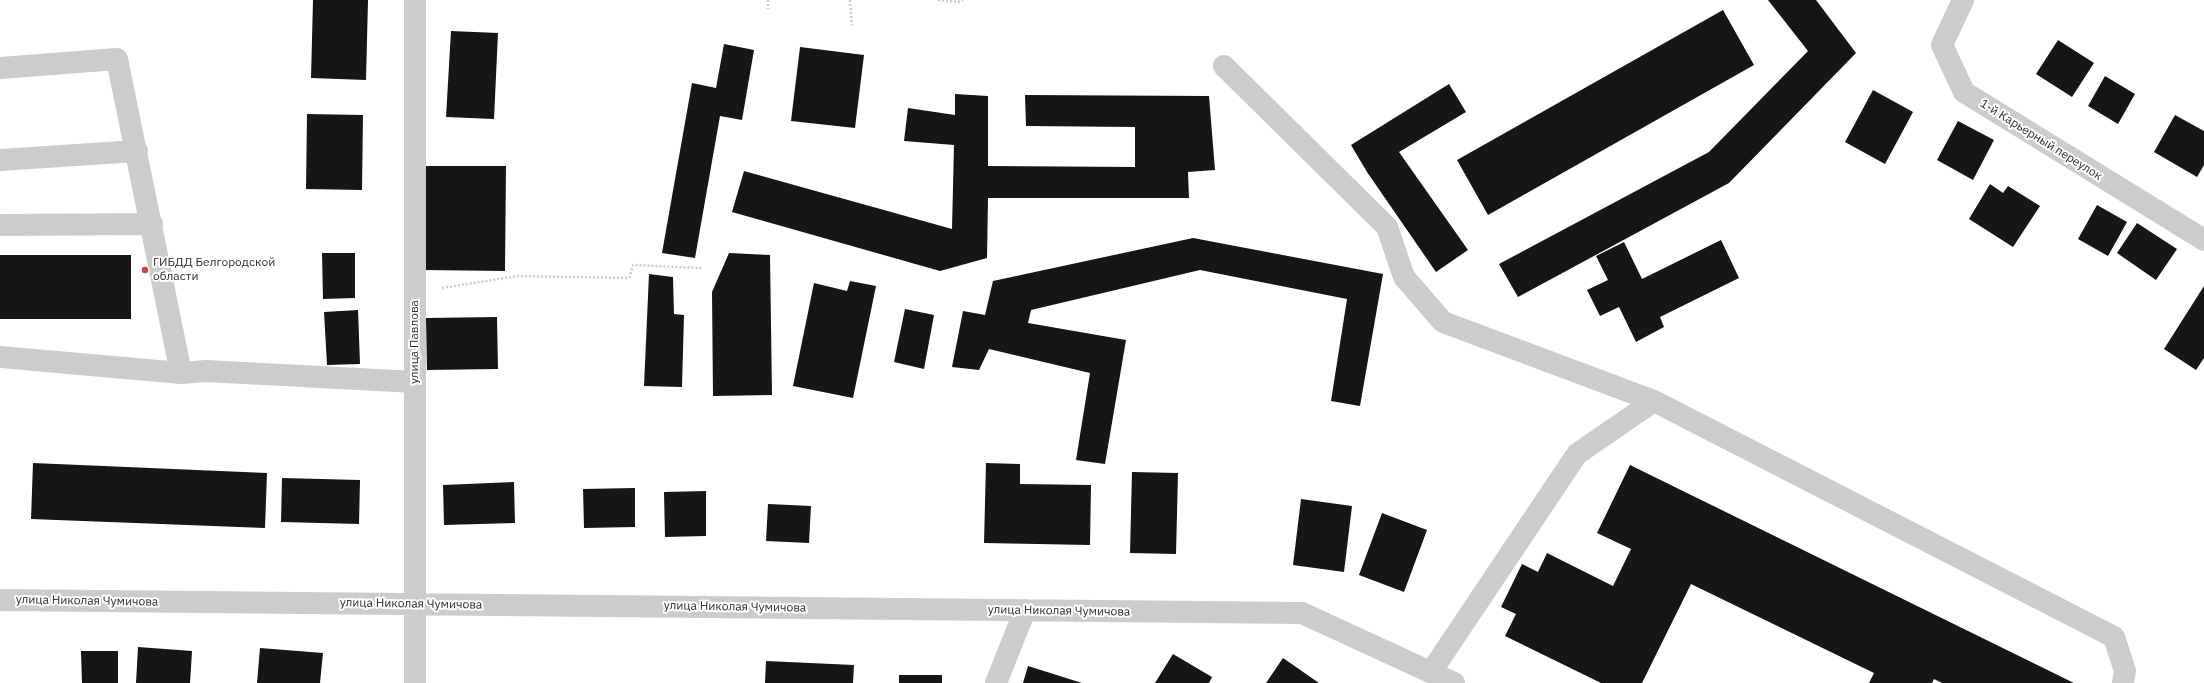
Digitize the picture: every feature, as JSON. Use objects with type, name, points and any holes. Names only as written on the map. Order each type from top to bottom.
[{"type":"street","name":"улица Павлова","points":[[414,0],[415,683]]},
{"type":"street","name":"1-й Карьерный переулок","points":[[1962,0],[1942,45],[1964,92],[2204,240]]},
{"type":"street","points":[[0,68],[117,58],[181,372]]},
{"type":"street","points":[[1224,66],[1387,227],[1404,277],[1443,322],[1654,401],[2114,637],[2125,671],[2123,683]]},
{"type":"street","points":[[0,160],[137,151]]},
{"type":"street","points":[[0,225],[152,224]]},
{"type":"street","points":[[0,357],[181,372],[206,371],[414,382]]},
{"type":"street","points":[[1431,672],[1577,454],[1654,401]]},
{"type":"street","name":"улица Николая Чумичова","points":[[0,600],[1302,613],[1454,683]]},
{"type":"street","points":[[996,683],[1025,610]]},
{"type":"path","points":[[768,0],[768,9]]},
{"type":"path","points":[[850,0],[852,25]]},
{"type":"path","points":[[938,0],[958,2],[963,0]]},
{"type":"path","points":[[415,290],[454,288],[518,276],[629,278],[633,265],[702,268]]},
{"type":"building","points":[[313,0],[368,0],[366,80],[311,78]]},
{"type":"building","points":[[1768,0],[1816,0],[1856,53],[1729,183],[1518,297],[1499,264],[1709,152],[1808,51]]},
{"type":"building","points":[[1723,10],[1754,65],[1488,215],[1457,160]]},
{"type":"building","points":[[451,31],[498,33],[494,119],[446,117]]},
{"type":"building","points":[[2058,40],[2094,63],[2072,97],[2036,74]]},
{"type":"building","points":[[724,44],[754,50],[742,120],[720,116],[695,258],[662,253],[692,83],[716,88]]},
{"type":"building","points":[[800,47],[864,55],[855,128],[791,121]]},
{"type":"building","points":[[2105,76],[2135,94],[2118,124],[2088,106]]},
{"type":"building","points":[[1449,84],[1466,112],[1399,152],[1468,250],[1436,272],[1367,172],[1351,145]]},
{"type":"building","points":[[1873,90],[1913,112],[1885,164],[1845,142]]},
{"type":"building","points":[[955,94],[988,96],[988,166],[1135,167],[1135,127],[1026,126],[1025,95],[1209,96],[1215,170],[1188,172],[1189,198],[988,198],[987,258],[940,271],[732,212],[744,171],[952,229],[954,145],[904,141],[908,108],[955,115]]},
{"type":"building","points":[[307,114],[363,115],[362,190],[306,189]]},
{"type":"building","points":[[2175,115],[2204,131],[2204,165],[2197,177],[2154,152]]},
{"type":"building","points":[[1958,121],[1994,140],[1973,180],[1937,160]]},
{"type":"building","points":[[424,166],[506,166],[505,271],[423,270]]},
{"type":"building","points":[[1990,184],[2003,193],[2008,186],[2040,206],[2013,247],[1969,219]]},
{"type":"building","points":[[2097,205],[2127,222],[2108,256],[2078,239]]},
{"type":"building","points":[[2137,223],[2177,249],[2156,280],[2117,253]]},
{"type":"building","points":[[1193,238],[1383,274],[1360,406],[1331,401],[1347,299],[1200,270],[1031,310],[1028,323],[1126,340],[1105,464],[1076,460],[1090,373],[989,349],[979,370],[952,367],[963,311],[985,315],[993,281]]},
{"type":"building","points":[[1721,240],[1739,278],[1660,317],[1664,327],[1636,342],[1619,307],[1600,316],[1587,290],[1608,280],[1596,256],[1624,242],[1642,279]]},
{"type":"building","points":[[322,253],[355,253],[355,298],[323,299]]},
{"type":"building","points":[[729,253],[770,255],[772,395],[713,396],[712,292]]},
{"type":"building","points":[[0,255],[131,255],[131,319],[0,319]]},
{"type":"building","points":[[649,274],[673,277],[674,314],[684,315],[682,387],[644,386]]},
{"type":"building","points":[[850,281],[876,286],[853,398],[793,386],[814,283],[847,291]]},
{"type":"building","points":[[2204,286],[2204,358],[2196,370],[2164,349]]},
{"type":"building","points":[[905,309],[934,315],[924,369],[894,362]]},
{"type":"building","points":[[358,310],[360,364],[327,365],[324,312]]},
{"type":"building","points":[[497,317],[498,369],[427,370],[426,318]]},
{"type":"building","points":[[33,463],[267,473],[265,528],[31,519]]},
{"type":"building","points":[[986,463],[1020,464],[1020,484],[1091,485],[1090,545],[984,543]]},
{"type":"building","points":[[1630,465],[2074,683],[1942,683],[1934,679],[1932,683],[1869,683],[1874,673],[1691,584],[1642,683],[1601,683],[1505,636],[1516,614],[1501,607],[1522,564],[1538,572],[1547,553],[1613,586],[1631,549],[1597,533]]},
{"type":"building","points":[[1132,472],[1178,473],[1176,554],[1130,553]]},
{"type":"building","points":[[282,478],[360,480],[359,524],[281,522]]},
{"type":"building","points":[[514,482],[515,523],[444,525],[443,485]]},
{"type":"building","points":[[635,488],[635,527],[584,528],[583,489]]},
{"type":"building","points":[[706,491],[706,536],[665,537],[664,492]]},
{"type":"building","points":[[1301,499],[1352,506],[1344,572],[1293,565]]},
{"type":"building","points":[[768,504],[811,506],[809,543],[766,541]]},
{"type":"building","points":[[1382,513],[1427,530],[1404,592],[1359,575]]},
{"type":"building","points":[[138,647],[192,651],[190,683],[136,683]]},
{"type":"building","points":[[260,648],[323,653],[320,683],[257,683]]},
{"type":"building","points":[[81,651],[118,651],[118,683],[82,683]]},
{"type":"building","points":[[1173,654],[1212,677],[1209,683],[1155,683]]},
{"type":"building","points":[[1283,658],[1319,683],[1266,683]]},
{"type":"building","points":[[766,661],[854,665],[853,683],[765,683]]},
{"type":"building","points":[[1028,666],[1082,683],[1023,683]]},
{"type":"building","points":[[899,675],[942,675],[942,683],[899,683]]},
{"type":"place","name":"ГИБДД Белгородской области","points":[[145,270]]}]
